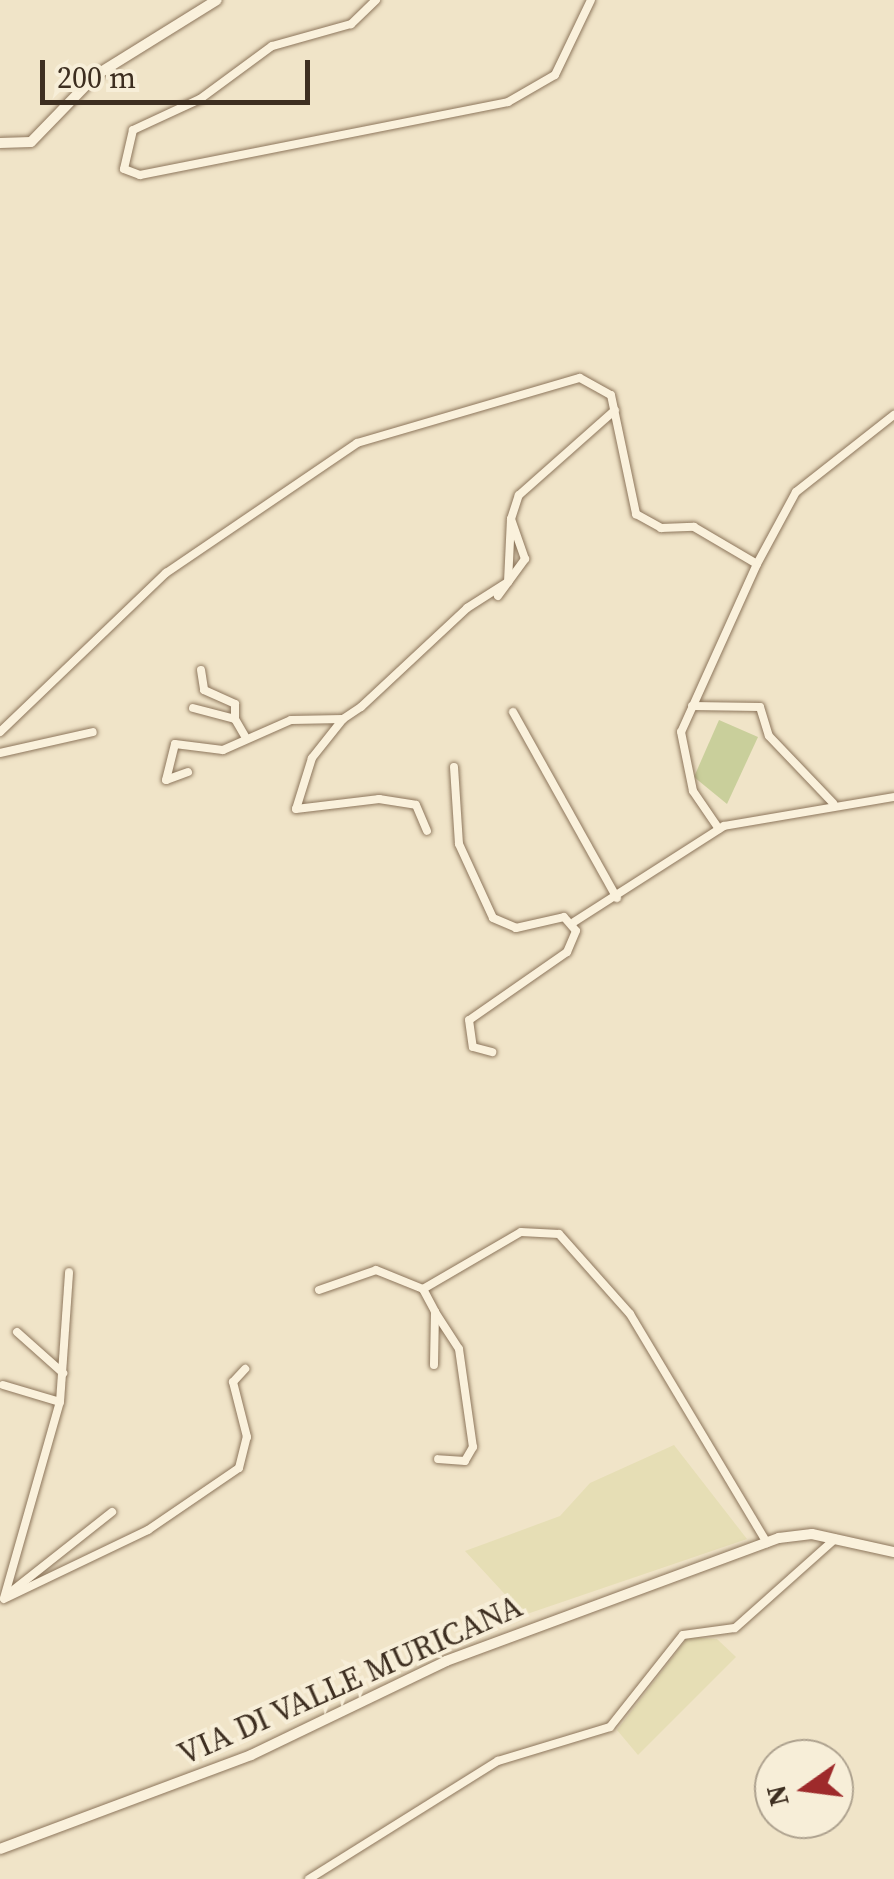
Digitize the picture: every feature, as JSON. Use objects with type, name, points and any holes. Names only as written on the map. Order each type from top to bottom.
[{"type":"street","points":[[0,143],[31,142],[96,75],[217,0]]},
{"type":"street","points":[[376,0],[350,24],[272,46],[200,99],[133,130],[124,169],[140,174],[508,102],[555,75],[590,0]]},
{"type":"street","points":[[0,732],[166,573],[357,443],[580,378],[611,394],[636,514],[661,528],[694,528],[757,564]]},
{"type":"street","points":[[426,830],[416,805],[379,798],[296,809],[312,758],[343,719],[508,582],[511,519],[518,495],[615,410]]},
{"type":"street","points":[[719,829],[682,753],[692,706],[757,564],[796,492],[894,415]]},
{"type":"street","points":[[498,596],[524,559],[511,519]]},
{"type":"street","points":[[202,670],[204,690],[235,704],[234,719],[245,736]]},
{"type":"street","points":[[692,706],[760,707],[770,736],[833,803]]},
{"type":"street","points":[[194,708],[234,719]]},
{"type":"street","points":[[514,712],[617,898]]},
{"type":"street","points":[[188,772],[166,780],[175,744],[222,750],[245,736],[291,720],[343,719]]},
{"type":"street","points":[[0,753],[94,732]]},
{"type":"street","points":[[454,767],[458,844],[493,918],[516,928],[553,917],[574,922],[617,898],[719,829],[833,803],[894,798]]},
{"type":"street","points":[[492,1052],[473,1047],[469,1020],[568,952],[574,922]]},
{"type":"street","points":[[424,1289],[524,1231],[570,1241],[630,1314],[766,1543]]},
{"type":"street","points":[[318,1290],[376,1270],[424,1289],[459,1350],[472,1447],[465,1461],[438,1459]]},
{"type":"street","points":[[2,1600],[60,1402],[70,1272]]},
{"type":"street","points":[[434,1365],[435,1312]]},
{"type":"street","points":[[17,1332],[63,1373]]},
{"type":"street","points":[[2,1600],[148,1530],[240,1468],[248,1439],[233,1382],[244,1369]]},
{"type":"street","points":[[3,1384],[60,1402]]},
{"type":"street","points":[[2,1600],[112,1512]]},
{"type":"street","points":[[309,1879],[498,1760],[610,1727],[683,1635],[735,1628],[835,1538]]},
{"type":"street","name":"VIA DI VALLE MURICANA","points":[[0,1849],[270,1747],[446,1660],[766,1543],[835,1538],[894,1552]]},
{"type":"shaded area","points":[[674,1445],[747,1539],[524,1615],[465,1551],[560,1516],[590,1483]]},
{"type":"shaded area","points":[[688,1637],[717,1639],[736,1657],[638,1755],[617,1730]]},
{"type":"green space","points":[[719,720],[758,737],[727,804],[694,777]]}]
